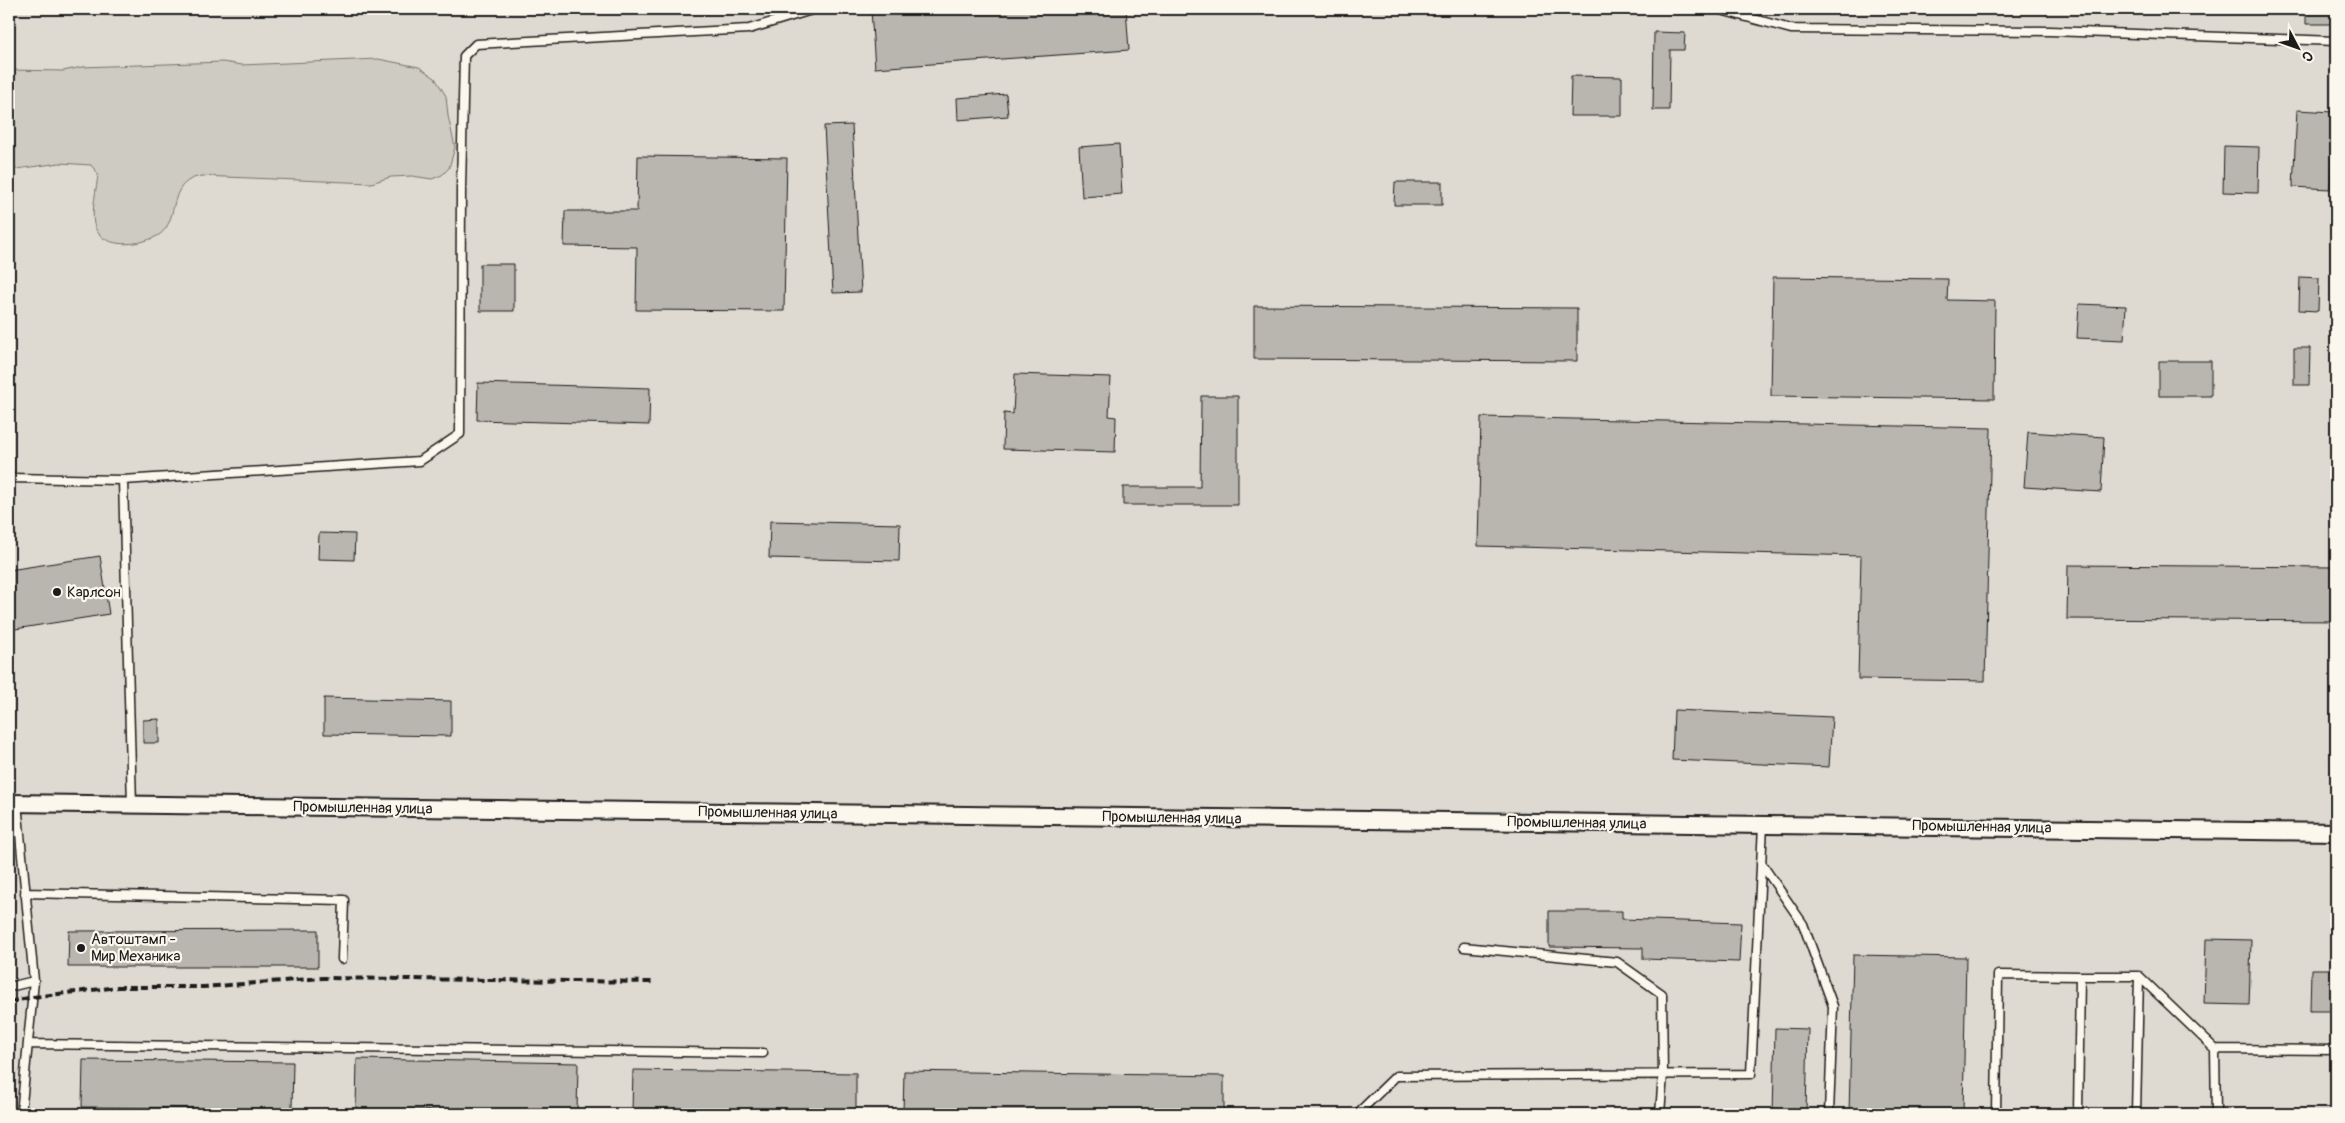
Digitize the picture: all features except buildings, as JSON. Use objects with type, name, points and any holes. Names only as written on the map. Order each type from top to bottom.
[{"type":"street","name":"Промышленная улица","points":[[13,803],[2336,832]]},
{"type":"lane","points":[[9,478],[123,480],[420,461],[460,434],[464,56],[476,44],[749,29],[815,9]]},
{"type":"lane","points":[[1717,9],[1791,29],[2050,31],[2336,41]]},
{"type":"lane","points":[[123,480],[132,805]]},
{"type":"lane","points":[[13,803],[34,981],[21,1114]]},
{"type":"lane","points":[[1357,1114],[1396,1076],[1750,1074],[1763,825]]},
{"type":"lane","points":[[1761,863],[1803,924],[1833,1006],[1829,1114]]},
{"type":"lane","points":[[25,892],[344,900],[342,959]]},
{"type":"lane","points":[[1464,947],[1617,962],[1662,994],[1663,1074],[1660,1114]]},
{"type":"lane","points":[[1996,1114],[1998,975],[2139,976],[2215,1049],[2336,1050]]},
{"type":"lane","points":[[2078,1114],[2080,976]]},
{"type":"lane","points":[[2136,1114],[2139,976]]},
{"type":"lane","points":[[9,987],[34,981]]},
{"type":"lane","points":[[28,1044],[763,1052]]},
{"type":"lane","points":[[2215,1049],[2216,1114]]},
{"type":"shaded area","points":[[9,9],[2336,9],[2336,1114],[9,1114]]},
{"type":"shaded area","points":[[378,59],[419,67],[435,78],[446,96],[448,116],[455,147],[449,168],[442,175],[432,179],[412,176],[391,177],[371,183],[201,176],[189,180],[181,187],[172,215],[162,232],[146,241],[128,244],[111,242],[103,238],[94,224],[94,199],[98,174],[91,165],[60,163],[9,170],[9,70],[63,71],[82,67],[222,62],[242,65]]},
{"type":"railway","points":[[9,1002],[33,997],[118,987],[203,987],[323,978],[653,982]]},
{"type":"place","name":"Карлсон","points":[[57,592]]},
{"type":"place","name":"Автоштамп - Мир Механика","points":[[81,948]]}]
